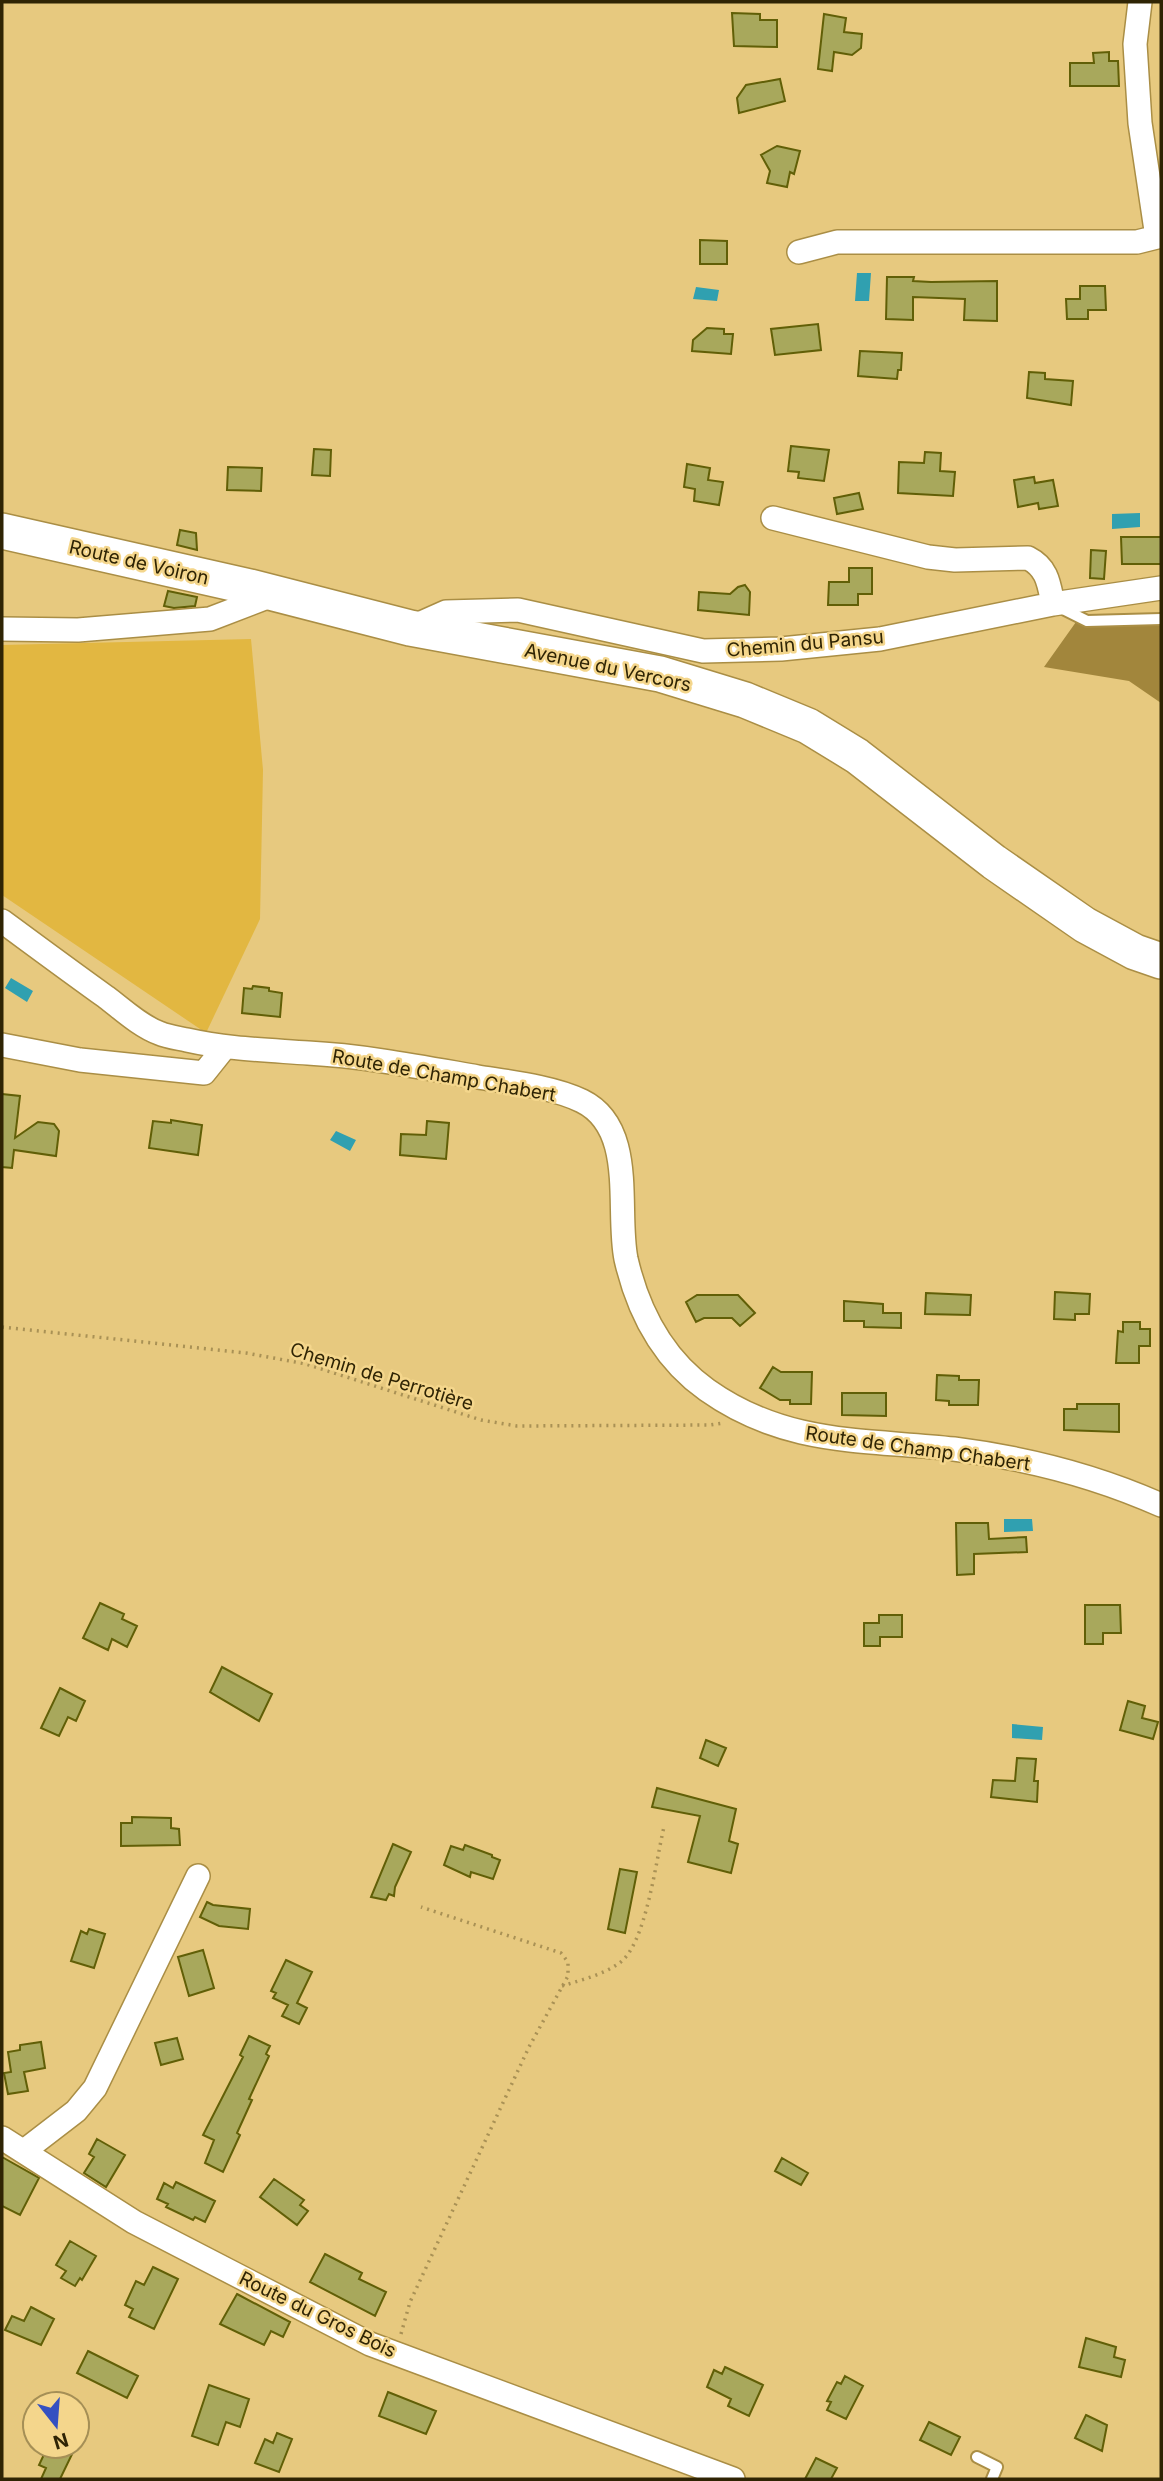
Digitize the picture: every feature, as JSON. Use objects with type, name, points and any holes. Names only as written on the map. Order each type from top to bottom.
[{"type":"main road","name":"Route de Voiron","points":[[2,531],[275,594]]},
{"type":"main road","name":"Avenue du Vercors","points":[[275,594],[411,628],[660,674],[745,700],[808,726],[858,756],[994,862],[1085,925],[1135,952],[1161,961]]},
{"type":"street","points":[[799,252],[837,242],[1136,242],[1157,237],[1137,84],[1135,44],[1140,2]]},
{"type":"street","points":[[773,518],[928,557],[955,560],[1028,558],[1038,562],[1046,574],[1053,604]]},
{"type":"street","name":"Chemin du Pansu","points":[[411,628],[446,612],[518,610],[704,651],[781,649],[880,639],[1053,604],[1161,588]]},
{"type":"street","points":[[2,629],[78,629],[210,619],[275,594]]},
{"type":"street","name":"Route de Champ Chabert","points":[[2,921],[122,1010],[158,1033],[224,1048],[349,1055],[521,1084],[581,1100],[602,1114],[612,1134],[620,1162],[625,1255],[636,1297],[652,1332],[682,1368],[707,1390],[756,1417],[797,1432],[830,1438],[956,1450],[1048,1466],[1161,1505]]},
{"type":"street","points":[[2,1045],[80,1060],[204,1073],[224,1048]]},
{"type":"street","points":[[24,2151],[76,2111],[95,2088],[198,1876]]},
{"type":"street","name":"Route du Gros Bois","points":[[2,2138],[134,2222],[339,2329],[396,2353],[733,2479]]},
{"type":"lane","points":[[1053,604],[1087,621],[1161,619]]},
{"type":"lane","points":[[977,2457],[997,2467],[992,2479]]},
{"type":"path","name":"Chemin de Perrotière","points":[[2,1327],[258,1355],[306,1364],[481,1420],[516,1426],[710,1425],[756,1417]]},
{"type":"path","points":[[562,1986],[620,1963],[633,1949],[641,1930],[664,1827]]},
{"type":"path","points":[[396,2353],[410,2302],[528,2047],[568,1976],[568,1962],[561,1953],[421,1907]]},
{"type":"shaded area","points":[[1161,618],[1161,703],[1129,681],[1044,667],[1076,622]]},
{"type":"shaded area","points":[[251,639],[263,770],[260,919],[206,1033],[2,895],[2,645]]},
{"type":"water","points":[[857,273],[871,273],[869,301],[855,301]]},
{"type":"water","points":[[696,287],[719,290],[717,301],[693,299]]},
{"type":"water","points":[[1140,513],[1140,527],[1112,529],[1112,514]]},
{"type":"water","points":[[11,978],[33,991],[27,1002],[5,988]]},
{"type":"water","points":[[336,1131],[356,1140],[350,1151],[330,1140]]},
{"type":"water","points":[[1004,1519],[1032,1519],[1033,1531],[1004,1532]]},
{"type":"water","points":[[1012,1724],[1043,1727],[1042,1740],[1012,1738]]},
{"type":"building","points":[[732,13],[760,14],[760,20],[777,20],[777,47],[734,46]]},
{"type":"building","points":[[824,14],[846,18],[844,32],[862,34],[861,48],[852,55],[834,52],[832,71],[818,69]]},
{"type":"building","points":[[1109,52],[1109,61],[1118,61],[1119,86],[1070,86],[1070,63],[1094,63],[1093,53]]},
{"type":"building","points":[[780,79],[785,101],[739,113],[737,98],[746,85]]},
{"type":"building","points":[[777,146],[800,151],[794,174],[790,172],[787,187],[767,183],[770,171],[761,155]]},
{"type":"building","points":[[700,240],[727,241],[727,264],[700,264]]},
{"type":"building","points":[[887,277],[914,277],[913,281],[931,282],[997,281],[997,321],[964,320],[965,299],[913,297],[913,320],[886,319]]},
{"type":"building","points":[[1080,286],[1105,286],[1106,310],[1088,310],[1088,319],[1067,319],[1066,299],[1080,299]]},
{"type":"building","points":[[818,324],[821,350],[775,355],[771,329]]},
{"type":"building","points":[[707,328],[724,329],[724,334],[733,334],[731,354],[692,351],[693,340]]},
{"type":"building","points":[[860,351],[902,353],[901,370],[898,370],[897,379],[858,376]]},
{"type":"building","points":[[1029,372],[1045,373],[1045,379],[1073,381],[1071,405],[1027,398]]},
{"type":"building","points":[[791,446],[829,450],[824,481],[798,478],[799,472],[788,471]]},
{"type":"building","points":[[314,449],[331,450],[330,476],[312,475]]},
{"type":"building","points":[[925,452],[941,453],[940,471],[955,472],[953,496],[898,493],[899,462],[924,463]]},
{"type":"building","points":[[687,464],[710,468],[708,480],[723,482],[719,505],[694,501],[695,489],[684,487]]},
{"type":"building","points":[[228,467],[262,468],[261,491],[227,490]]},
{"type":"building","points":[[1034,477],[1035,483],[1053,480],[1058,506],[1039,509],[1038,503],[1018,507],[1014,480]]},
{"type":"building","points":[[859,493],[863,509],[837,514],[834,498]]},
{"type":"building","points":[[180,530],[196,533],[197,550],[177,545]]},
{"type":"building","points":[[1121,537],[1161,537],[1161,564],[1122,564]]},
{"type":"building","points":[[1091,550],[1106,551],[1104,579],[1090,578]]},
{"type":"building","points":[[849,568],[872,568],[872,594],[858,594],[858,605],[828,605],[829,582],[849,582]]},
{"type":"building","points":[[745,585],[750,592],[749,615],[698,610],[699,592],[730,594]]},
{"type":"building","points":[[168,591],[197,597],[195,606],[164,606]]},
{"type":"building","points":[[253,986],[282,993],[280,1017],[242,1013],[244,988],[252,989]]},
{"type":"building","points":[[2,1094],[20,1096],[15,1138],[38,1122],[54,1124],[59,1131],[56,1156],[14,1150],[12,1168],[2,1167]]},
{"type":"building","points":[[171,1120],[202,1125],[198,1155],[149,1148],[153,1121],[171,1123]]},
{"type":"building","points":[[427,1121],[449,1123],[446,1159],[400,1155],[401,1134],[426,1135]]},
{"type":"building","points":[[1055,1292],[1090,1294],[1089,1314],[1075,1314],[1075,1320],[1054,1319]]},
{"type":"building","points":[[926,1293],[971,1295],[970,1315],[925,1314]]},
{"type":"building","points":[[697,1295],[738,1295],[755,1313],[740,1326],[732,1318],[704,1318],[696,1322],[686,1302]]},
{"type":"building","points":[[844,1301],[883,1304],[883,1313],[901,1313],[901,1328],[864,1327],[864,1321],[844,1321]]},
{"type":"building","points":[[1123,1322],[1140,1322],[1140,1329],[1150,1329],[1150,1346],[1139,1346],[1139,1363],[1116,1363],[1118,1331],[1123,1332]]},
{"type":"building","points":[[773,1367],[781,1372],[812,1372],[811,1404],[790,1404],[790,1400],[780,1400],[760,1388]]},
{"type":"building","points":[[937,1375],[959,1376],[959,1380],[979,1380],[978,1405],[949,1405],[949,1401],[936,1400]]},
{"type":"building","points":[[842,1393],[886,1393],[886,1416],[842,1415]]},
{"type":"building","points":[[1077,1404],[1119,1404],[1119,1432],[1064,1430],[1064,1409],[1077,1409]]},
{"type":"building","points":[[956,1523],[988,1523],[989,1539],[1026,1537],[1027,1552],[974,1554],[974,1574],[957,1575]]},
{"type":"building","points":[[100,1603],[124,1614],[122,1619],[137,1626],[127,1647],[112,1639],[108,1650],[83,1638]]},
{"type":"building","points":[[1085,1605],[1120,1605],[1121,1633],[1103,1633],[1103,1644],[1085,1644]]},
{"type":"building","points":[[879,1615],[902,1615],[902,1637],[880,1637],[880,1646],[864,1646],[864,1623],[879,1623]]},
{"type":"building","points":[[222,1667],[272,1694],[259,1721],[210,1692]]},
{"type":"building","points":[[60,1688],[85,1701],[76,1721],[68,1717],[59,1736],[41,1728]]},
{"type":"building","points":[[1128,1701],[1145,1706],[1142,1718],[1158,1722],[1153,1739],[1120,1730]]},
{"type":"building","points":[[706,1740],[726,1748],[718,1766],[700,1758]]},
{"type":"building","points":[[1017,1758],[1036,1759],[1034,1781],[1038,1781],[1037,1802],[991,1797],[993,1780],[1015,1781]]},
{"type":"building","points":[[657,1788],[736,1809],[729,1841],[738,1844],[731,1873],[688,1862],[700,1816],[652,1807]]},
{"type":"building","points":[[132,1817],[171,1818],[171,1828],[179,1829],[180,1845],[121,1846],[121,1823],[132,1823]]},
{"type":"building","points":[[393,1844],[411,1852],[395,1887],[394,1896],[389,1894],[386,1900],[371,1897]]},
{"type":"building","points":[[465,1845],[500,1860],[493,1879],[471,1872],[470,1877],[444,1865],[451,1846],[463,1850]]},
{"type":"building","points":[[620,1869],[637,1872],[625,1933],[608,1929]]},
{"type":"building","points":[[207,1902],[250,1909],[248,1929],[219,1926],[200,1917]]},
{"type":"building","points":[[89,1929],[105,1934],[94,1968],[71,1961],[81,1931],[87,1934]]},
{"type":"building","points":[[203,1950],[214,1988],[189,1996],[178,1957]]},
{"type":"building","points":[[286,1960],[312,1972],[297,2003],[307,2008],[299,2024],[282,2016],[288,2005],[273,1998],[276,1993],[271,1991]]},
{"type":"building","points":[[249,2036],[270,2046],[266,2054],[269,2056],[249,2099],[252,2100],[237,2133],[240,2135],[223,2172],[205,2163],[214,2140],[203,2135],[243,2057],[240,2055]]},
{"type":"building","points":[[177,2038],[183,2059],[161,2065],[155,2043]]},
{"type":"building","points":[[41,2042],[45,2068],[24,2072],[28,2091],[8,2094],[4,2073],[11,2072],[8,2052],[20,2050],[20,2045]]},
{"type":"building","points":[[97,2139],[125,2155],[106,2187],[84,2173],[94,2157],[89,2154]]},
{"type":"building","points":[[2,2157],[39,2178],[20,2215],[2,2206]]},
{"type":"building","points":[[782,2158],[808,2173],[801,2185],[775,2171]]},
{"type":"building","points":[[274,2179],[304,2200],[300,2205],[308,2211],[297,2225],[260,2197]]},
{"type":"building","points":[[176,2182],[215,2201],[205,2222],[195,2217],[193,2220],[166,2207],[168,2204],[157,2199],[164,2183],[173,2188]]},
{"type":"building","points":[[70,2241],[96,2256],[82,2280],[80,2278],[75,2286],[61,2278],[66,2271],[56,2265]]},
{"type":"building","points":[[325,2254],[362,2273],[359,2279],[386,2292],[375,2316],[310,2282]]},
{"type":"building","points":[[153,2267],[178,2279],[154,2329],[129,2317],[133,2309],[125,2305],[136,2281],[144,2285]]},
{"type":"building","points":[[237,2294],[290,2322],[283,2337],[271,2331],[264,2345],[220,2324]]},
{"type":"building","points":[[31,2307],[54,2319],[41,2345],[5,2330],[12,2316],[24,2321]]},
{"type":"building","points":[[1086,2338],[1116,2347],[1114,2357],[1125,2360],[1121,2377],[1079,2367]]},
{"type":"building","points":[[88,2351],[138,2376],[127,2398],[77,2373]]},
{"type":"building","points":[[725,2367],[763,2385],[749,2416],[728,2406],[731,2399],[707,2387],[714,2370],[722,2374]]},
{"type":"building","points":[[845,2376],[863,2386],[846,2419],[827,2410],[831,2402],[827,2401],[837,2382],[841,2384]]},
{"type":"building","points":[[209,2385],[249,2399],[240,2427],[226,2422],[218,2445],[192,2436]]},
{"type":"building","points":[[388,2392],[436,2411],[426,2434],[379,2416]]},
{"type":"building","points":[[1086,2415],[1107,2425],[1102,2451],[1075,2438]]},
{"type":"building","points":[[929,2422],[960,2437],[951,2455],[920,2440]]},
{"type":"building","points":[[277,2433],[292,2439],[279,2472],[255,2463],[265,2439],[273,2443]]},
{"type":"building","points":[[816,2458],[837,2468],[831,2479],[805,2479]]},
{"type":"building","points":[[41,2460],[69,2460],[60,2479],[41,2479],[46,2468],[39,2465]]}]
